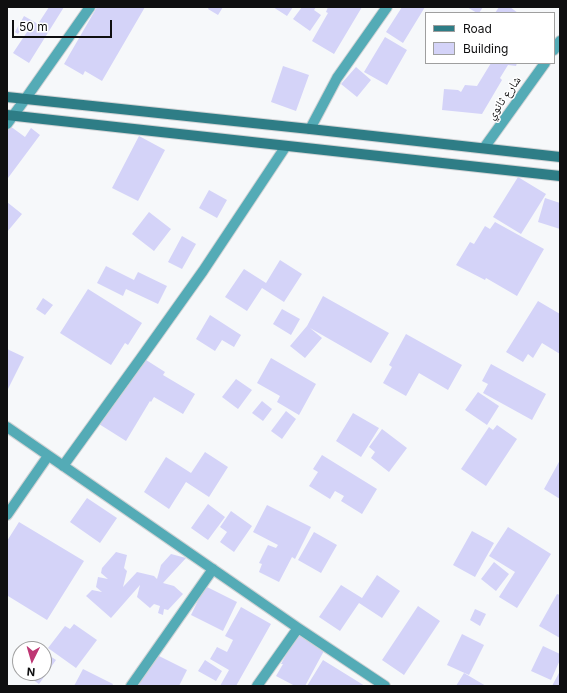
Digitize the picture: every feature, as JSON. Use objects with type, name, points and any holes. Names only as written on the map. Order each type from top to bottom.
[{"type":"street","points":[[7,124],[10,115],[26,98],[90,7]]},
{"type":"street","points":[[310,129],[337,78],[387,7]]},
{"type":"street","name":"شارع ثانوي","points":[[484,148],[544,64]]},
{"type":"street","points":[[7,97],[560,157]]},
{"type":"street","points":[[10,115],[560,176]]},
{"type":"street","points":[[63,466],[203,271],[286,146]]},
{"type":"street","points":[[7,427],[298,628],[385,686]]},
{"type":"street","points":[[7,515],[48,456]]},
{"type":"street","points":[[131,686],[213,569]]},
{"type":"street","points":[[257,686],[298,628]]},
{"type":"building","points":[[49,7],[64,7],[29,63],[13,53],[31,26],[26,22],[18,34],[15,32],[24,16],[38,24]]},
{"type":"building","points":[[97,7],[145,7],[102,81],[85,71],[83,75],[64,64]]},
{"type":"building","points":[[209,7],[223,7],[218,15],[208,9]]},
{"type":"building","points":[[273,7],[293,7],[287,16]]},
{"type":"building","points":[[302,7],[316,7],[314,10],[321,15],[310,31],[293,19]]},
{"type":"building","points":[[328,7],[362,7],[334,54],[312,41],[328,13],[326,12]]},
{"type":"building","points":[[402,7],[425,7],[403,43],[386,32]]},
{"type":"building","points":[[467,7],[483,7],[480,12],[475,12]]},
{"type":"building","points":[[499,7],[510,7],[517,12],[496,12]]},
{"type":"building","points":[[385,37],[407,50],[387,85],[364,72]]},
{"type":"building","points":[[490,64],[517,64],[516,66],[508,65],[500,78],[502,80],[482,114],[442,110],[444,89],[458,90],[461,92],[465,85],[477,86]]},
{"type":"building","points":[[283,66],[309,75],[296,111],[271,102]]},
{"type":"building","points":[[356,67],[371,80],[357,97],[341,84]]},
{"type":"building","points":[[10,126],[25,137],[31,128],[40,135],[7,178],[7,131]]},
{"type":"building","points":[[139,136],[165,150],[138,201],[112,188]]},
{"type":"building","points":[[518,177],[546,194],[521,234],[493,217]]},
{"type":"building","points":[[209,190],[227,200],[217,218],[199,208]]},
{"type":"building","points":[[545,198],[560,203],[560,229],[538,222]]},
{"type":"building","points":[[7,202],[22,214],[7,232]]},
{"type":"building","points":[[149,212],[171,229],[154,251],[132,234]]},
{"type":"building","points":[[495,222],[544,249],[517,296],[486,278],[485,280],[456,265],[470,242],[474,244],[485,226],[490,229]]},
{"type":"building","points":[[182,236],[196,244],[182,269],[168,262]]},
{"type":"building","points":[[280,260],[302,274],[284,302],[262,288],[247,311],[225,297],[244,269],[266,283]]},
{"type":"building","points":[[106,266],[134,280],[138,272],[167,286],[158,304],[126,289],[123,296],[97,283]]},
{"type":"building","points":[[88,289],[142,323],[128,345],[125,343],[111,365],[60,333]]},
{"type":"building","points":[[323,296],[389,333],[371,363],[310,328],[322,338],[305,358],[290,346],[307,326]]},
{"type":"building","points":[[43,298],[53,305],[45,315],[36,309]]},
{"type":"building","points":[[538,301],[560,314],[560,354],[542,343],[533,358],[528,354],[523,362],[506,352]]},
{"type":"building","points":[[282,309],[300,319],[291,335],[273,324]]},
{"type":"building","points":[[210,315],[241,335],[234,347],[222,340],[215,351],[196,339]]},
{"type":"building","points":[[406,334],[462,365],[448,390],[419,373],[406,396],[383,383],[392,367],[389,365]]},
{"type":"building","points":[[7,349],[24,357],[7,391]]},
{"type":"building","points":[[143,358],[165,372],[163,375],[195,394],[183,414],[154,397],[151,402],[150,401],[126,441],[99,424]]},
{"type":"building","points":[[271,358],[316,384],[299,415],[277,402],[280,396],[257,383]]},
{"type":"building","points":[[491,364],[546,394],[532,420],[483,393],[488,384],[482,381]]},
{"type":"building","points":[[236,379],[252,390],[238,409],[222,397]]},
{"type":"building","points":[[478,392],[499,406],[487,425],[465,410]]},
{"type":"building","points":[[262,401],[272,409],[263,421],[252,413]]},
{"type":"building","points":[[286,411],[296,419],[282,439],[271,431]]},
{"type":"building","points":[[353,413],[379,428],[361,457],[336,441]]},
{"type":"building","points":[[497,425],[517,439],[486,486],[461,469],[489,427],[493,430]]},
{"type":"building","points":[[382,429],[407,448],[389,472],[371,458],[375,452],[369,447]]},
{"type":"building","points":[[205,452],[228,467],[209,497],[186,482],[169,509],[144,492],[166,457],[191,473]]},
{"type":"building","points":[[322,455],[377,489],[362,514],[341,501],[344,496],[335,491],[330,499],[309,486],[318,472],[313,469]]},
{"type":"building","points":[[560,460],[560,499],[544,489]]},
{"type":"building","points":[[87,498],[117,518],[100,543],[70,522]]},
{"type":"building","points":[[208,504],[225,517],[208,540],[191,528]]},
{"type":"building","points":[[267,505],[311,527],[295,559],[292,557],[279,582],[259,572],[262,564],[259,563],[268,545],[276,548],[278,545],[253,532]]},
{"type":"building","points":[[231,511],[252,526],[234,552],[220,542],[227,532],[220,527]]},
{"type":"building","points":[[19,522],[84,561],[47,620],[8,596],[7,598],[7,541]]},
{"type":"building","points":[[508,527],[551,554],[517,608],[499,597],[515,572],[489,556]]},
{"type":"building","points":[[472,531],[494,543],[475,577],[453,565]]},
{"type":"building","points":[[314,532],[337,545],[321,573],[298,560]]},
{"type":"building","points":[[116,552],[127,555],[124,568],[127,571],[123,587],[137,572],[154,576],[157,579],[161,565],[171,554],[186,558],[163,583],[174,586],[183,594],[168,610],[164,609],[163,615],[158,613],[160,606],[154,604],[150,608],[137,597],[140,585],[111,618],[86,596],[92,590],[102,592],[96,587],[98,577],[108,579],[101,573],[102,568]]},
{"type":"building","points":[[494,562],[509,574],[496,591],[481,579]]},
{"type":"building","points":[[377,575],[400,591],[382,618],[359,603],[340,631],[319,617],[341,585],[362,598]]},
{"type":"building","points":[[205,586],[237,602],[223,631],[191,615]]},
{"type":"building","points":[[557,594],[560,595],[560,638],[539,626]]},
{"type":"building","points":[[418,606],[440,621],[404,675],[382,660]]},
{"type":"building","points":[[241,607],[271,624],[236,686],[220,686],[229,670],[210,659],[217,647],[227,652],[233,640],[225,636]]},
{"type":"building","points":[[475,609],[486,614],[480,626],[470,620]]},
{"type":"building","points":[[74,624],[97,640],[76,668],[52,651],[52,643],[65,626],[70,629]]},
{"type":"building","points":[[297,634],[325,649],[305,686],[295,686],[276,676]]},
{"type":"building","points":[[462,634],[484,645],[469,675],[447,665]]},
{"type":"building","points":[[543,646],[560,654],[560,660],[551,680],[531,671]]},
{"type":"building","points":[[151,652],[187,670],[179,686],[133,686]]},
{"type":"building","points":[[52,657],[56,660],[52,666]]},
{"type":"building","points":[[205,660],[222,671],[216,681],[198,671]]},
{"type":"building","points":[[323,660],[365,686],[307,686]]},
{"type":"building","points":[[83,669],[113,684],[112,686],[74,686]]},
{"type":"building","points":[[560,671],[560,686],[552,686]]},
{"type":"building","points":[[464,673],[486,686],[456,686]]}]
